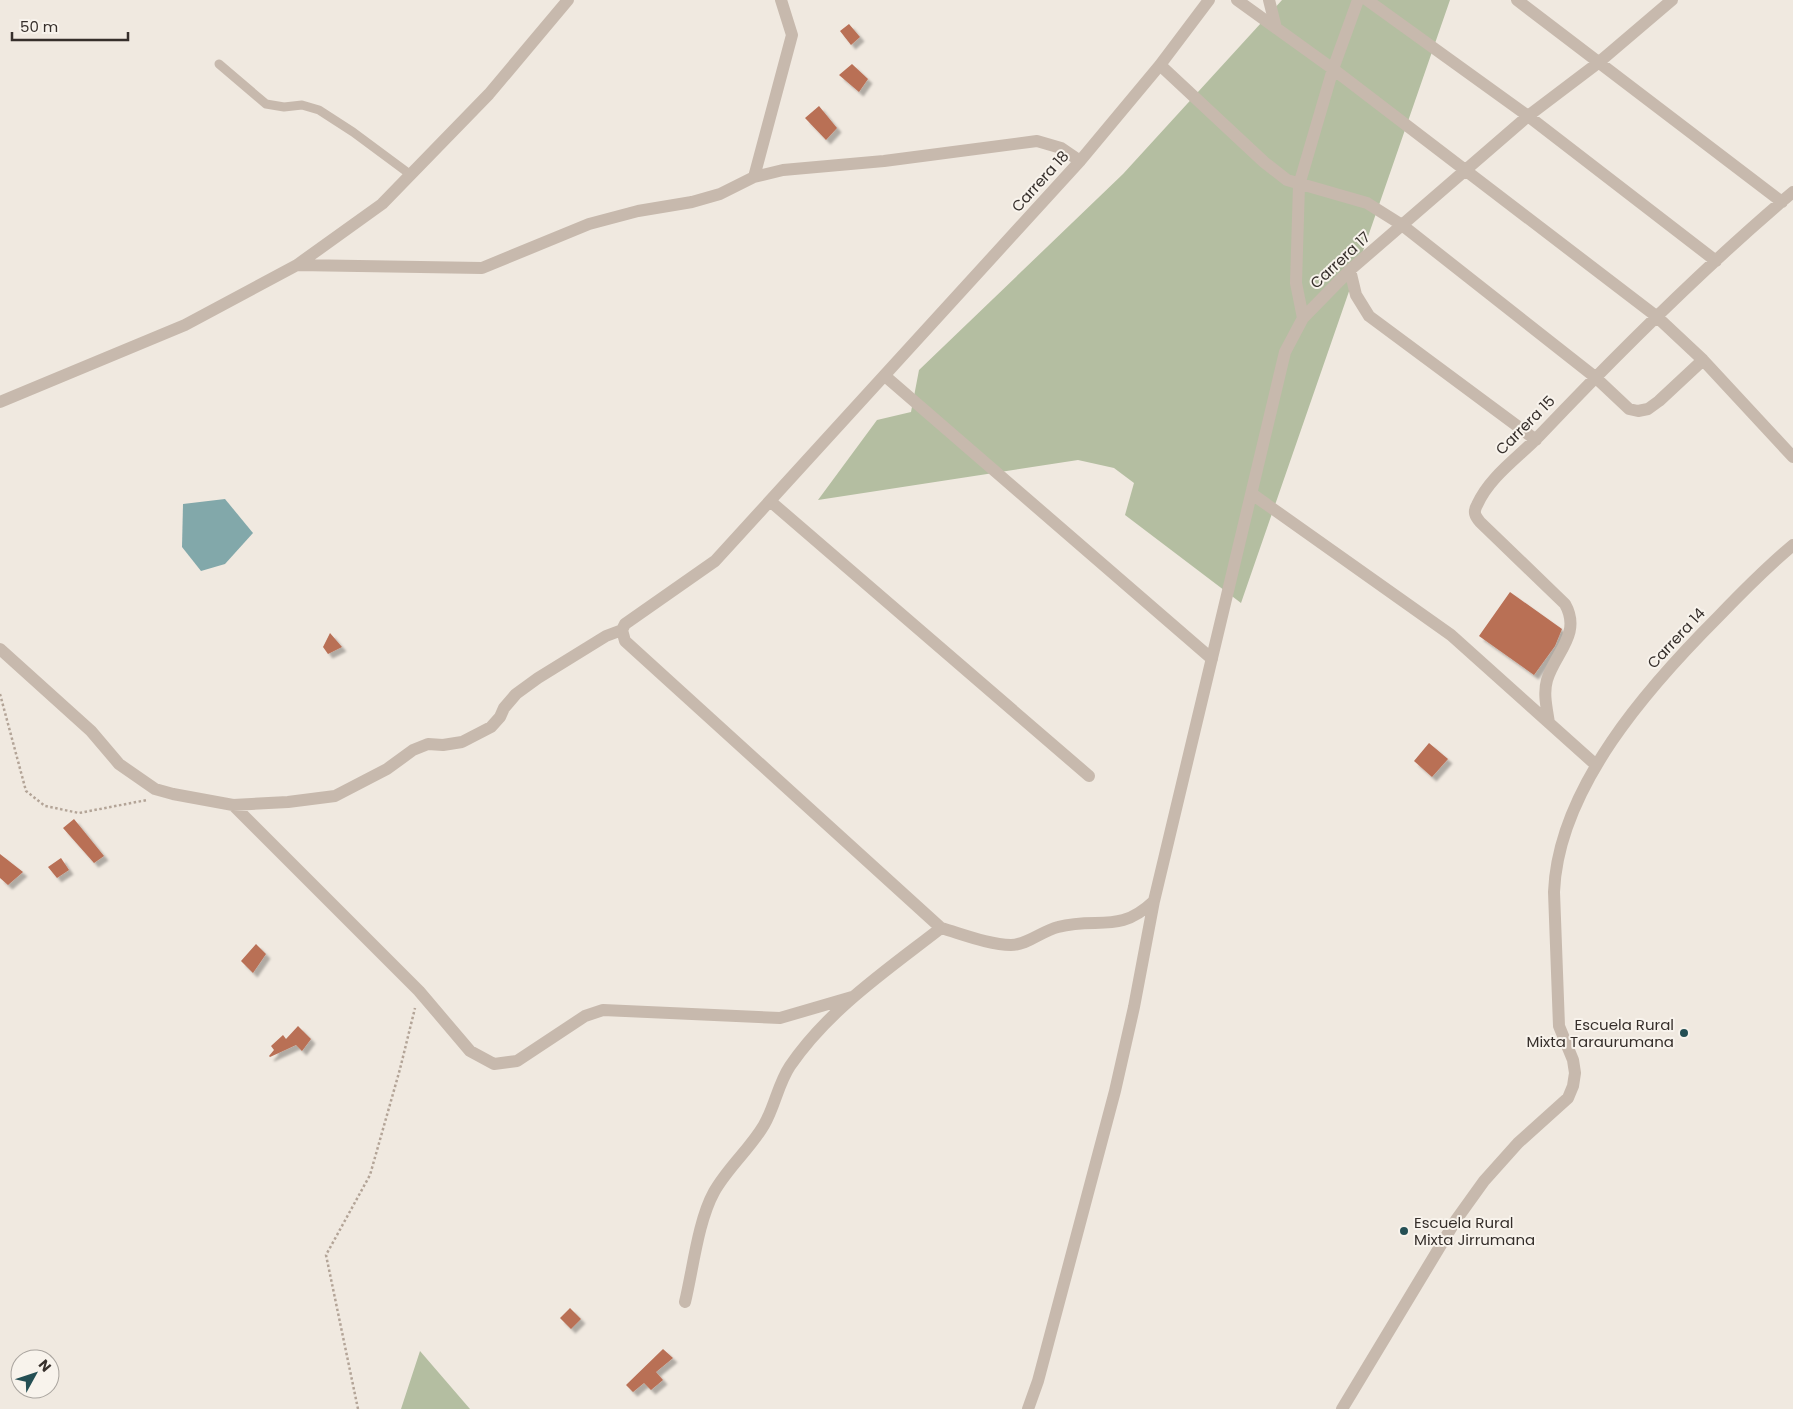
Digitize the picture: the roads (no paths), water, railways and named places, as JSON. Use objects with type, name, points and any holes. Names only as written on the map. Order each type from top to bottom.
[{"type":"street","points":[[0,402],[185,325],[297,265],[382,204],[489,94],[568,0]]},
{"type":"street","points":[[754,177],[792,35],[781,0]]},
{"type":"street","name":"Carrera 18","points":[[0,649],[91,731],[119,764],[155,789],[233,805],[288,802],[335,796],[387,769],[413,750],[428,744],[443,745],[462,742],[491,727],[516,694],[538,678],[606,636],[622,630],[625,624],[715,561],[1080,161],[1160,65],[1209,0]]},
{"type":"street","points":[[1237,0],[1333,69],[1656,316],[1703,360],[1793,457]]},
{"type":"street","points":[[1270,0],[1276,28]]},
{"type":"street","points":[[1303,318],[1296,283],[1299,185],[1333,69],[1358,0]]},
{"type":"street","points":[[1367,0],[1528,116],[1716,261]]},
{"type":"street","points":[[1517,0],[1782,202]]},
{"type":"street","name":"Carrera 17","points":[[1028,1409],[1038,1381],[1115,1091],[1134,1007],[1154,901],[1285,352],[1303,318],[1350,270],[1528,116],[1598,63],[1672,0]]},
{"type":"street","points":[[1160,65],[1264,162],[1287,180],[1367,203],[1402,225],[1595,377],[1628,409],[1638,411],[1648,409],[1703,360]]},
{"type":"street","points":[[297,265],[482,268],[588,224],[638,211],[692,202],[720,194],[754,177],[783,170],[884,161],[1037,141],[1061,148],[1080,161]]},
{"type":"street","name":"Carrera 15","points":[[1549,723],[1545,687],[1552,668],[1571,630],[1571,619],[1568,610],[1480,522],[1474,512],[1481,497],[1495,478],[1536,440],[1595,377],[1656,316],[1793,192]]},
{"type":"street","points":[[1350,270],[1356,295],[1369,316],[1536,440]]},
{"type":"street","points":[[885,376],[1212,659]]},
{"type":"street","points":[[1252,494],[1451,635],[1596,766]]},
{"type":"street","points":[[770,501],[1090,776]]},
{"type":"street","name":"Carrera 14","points":[[1342,1409],[1456,1220],[1484,1181],[1518,1143],[1568,1098],[1573,1086],[1575,1073],[1573,1060],[1559,1026],[1554,874],[1558,852],[1574,809],[1596,766],[1647,693],[1710,625],[1793,545]]},
{"type":"street","points":[[622,630],[625,641],[941,928],[995,943],[1011,945],[1024,942],[1060,926],[1117,922],[1127,919],[1144,910],[1154,901]]},
{"type":"street","points":[[233,805],[419,991],[470,1051],[494,1064],[517,1061],[585,1016],[602,1010],[780,1018],[852,997]]},
{"type":"street","points":[[685,1302],[702,1225],[713,1194],[723,1177],[764,1124],[780,1083],[790,1067],[802,1050],[852,997],[941,928]]},
{"type":"lane","points":[[220,64],[266,104],[284,107],[302,105],[319,110],[353,132],[411,175]]},
{"type":"water","points":[[225,499],[253,533],[225,564],[201,571],[182,547],[183,504]]},
{"type":"place","name":"Escuela Rural Mixta Taraurumana","points":[[1684,1033]]},
{"type":"place","name":"Escuela Rural Mixta Jirrumana","points":[[1404,1231]]}]
